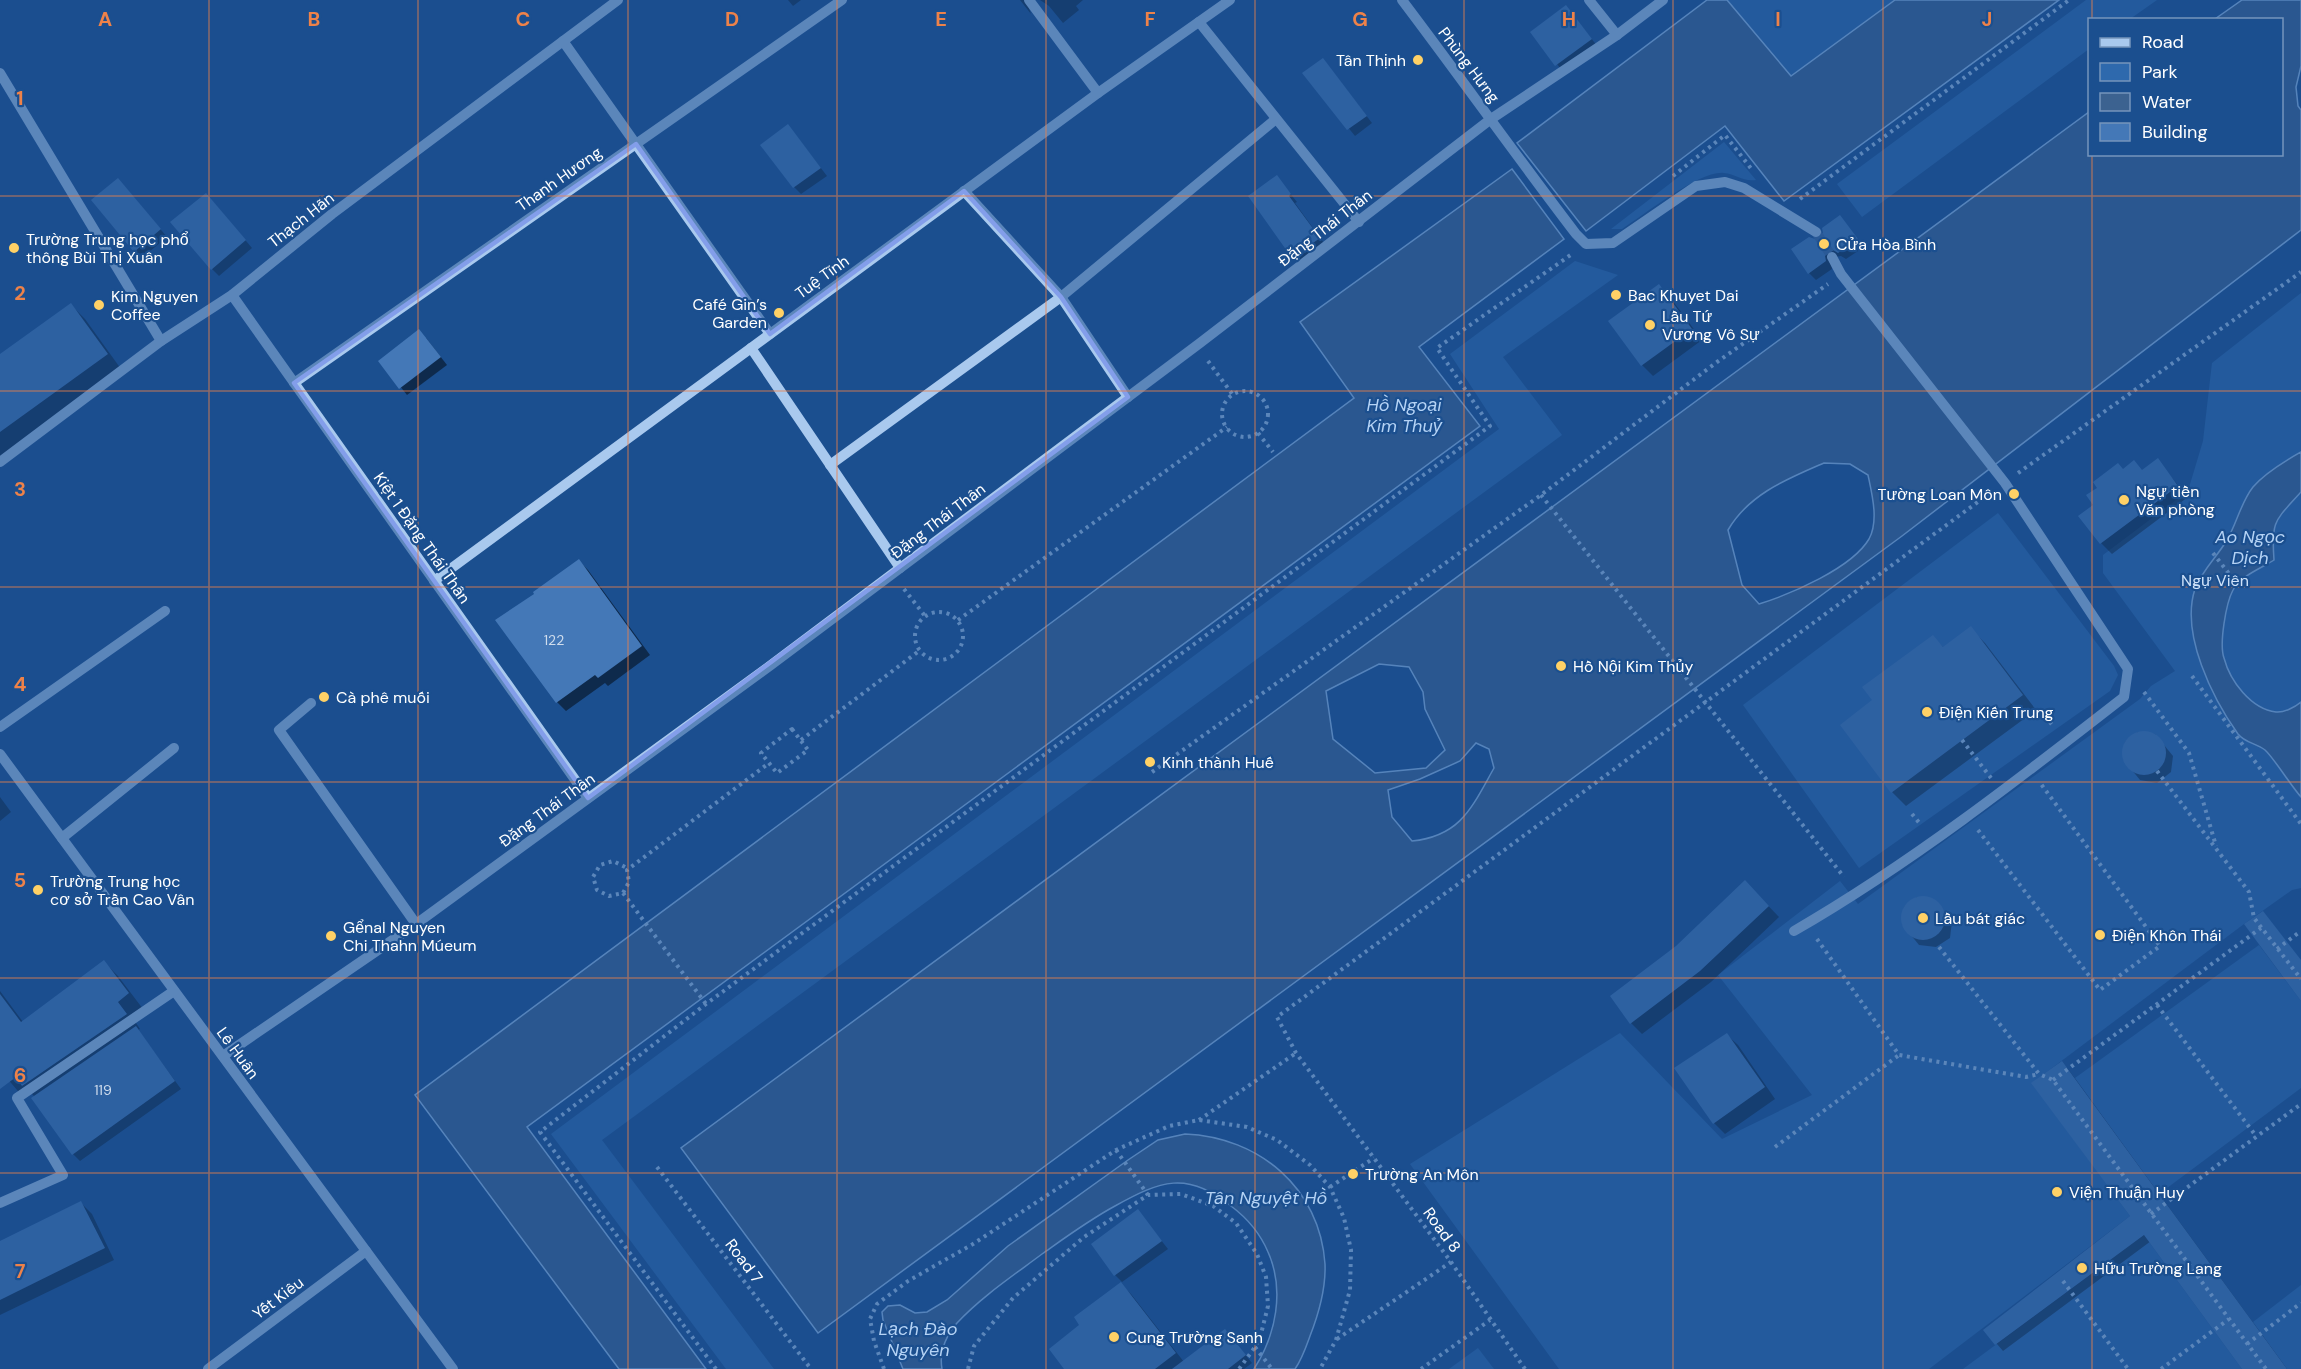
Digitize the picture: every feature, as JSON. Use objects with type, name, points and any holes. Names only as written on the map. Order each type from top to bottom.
[{"type":"street","name":"Thạch Hãn","points":[[0,462],[161,341],[232,295],[332,214],[618,0]]},
{"type":"street","name":"Thanh Hương","points":[[294,383],[842,0]]},
{"type":"street","points":[[1029,0],[1098,93]]},
{"type":"street","name":"Tuệ Tĩnh","points":[[434,581],[1098,93],[1230,0]]},
{"type":"street","name":"Phùng Hưng","points":[[1402,0],[1491,118],[1518,159],[1586,244]]},
{"type":"street","points":[[1589,0],[1617,35]]},
{"type":"street","name":"Đặng Thái Thân","points":[[223,1056],[416,924],[771,665],[1359,222],[1491,118],[1617,35],[1663,0]]},
{"type":"street","points":[[1199,22],[1359,222]]},
{"type":"street","points":[[563,41],[770,334]]},
{"type":"street","points":[[0,73],[161,341]]},
{"type":"street","points":[[830,465],[1061,297],[1276,118]]},
{"type":"street","points":[[1586,244],[1613,243],[1696,186],[1725,182],[1744,188],[1816,232]]},
{"type":"street","points":[[964,191],[1061,297],[1128,397]]},
{"type":"street","points":[[1794,931],[1858,894],[2030,769],[2124,697],[2128,669],[1994,467],[1841,274],[1832,257]]},
{"type":"street","name":"Kiệt 1 Đặng Thái Thân","points":[[232,295],[588,798]]},
{"type":"street","points":[[751,348],[900,568]]},
{"type":"street","points":[[0,727],[165,611]]},
{"type":"street","points":[[311,704],[279,730],[416,924]]},
{"type":"street","points":[[62,838],[174,748]]},
{"type":"street","name":"Lê Huân","points":[[0,754],[453,1369]]},
{"type":"street","points":[[0,1203],[63,1175],[18,1098],[174,991]]},
{"type":"street","name":"Yết Kiêu","points":[[208,1369],[366,1251]]},
{"type":"path","points":[[1783,211],[2069,0]]},
{"type":"path","points":[[716,1369],[540,1132],[706,1004],[1490,426],[1437,348],[1586,244]]},
{"type":"path","points":[[1704,703],[2005,483],[2301,272]]},
{"type":"path","points":[[1152,772],[1541,495],[1717,362],[1832,280]]},
{"type":"path","points":[[1197,345],[1233,395]]},
{"type":"path","points":[[1251,392],[1264,402],[1268,409],[1268,417],[1265,426],[1258,433],[1244,437],[1236,435],[1227,427],[1222,415],[1224,407],[1233,395],[1251,392]]},
{"type":"path","points":[[958,620],[1227,427]]},
{"type":"path","points":[[1258,433],[1273,452]]},
{"type":"path","points":[[1541,495],[1858,894]]},
{"type":"path","points":[[2214,553],[2240,588]]},
{"type":"path","points":[[901,586],[925,616]]},
{"type":"path","points":[[934,611],[947,612],[958,620],[963,631],[962,644],[955,655],[936,660],[930,659],[919,651],[914,640],[915,627],[925,616],[934,611]]},
{"type":"path","points":[[801,740],[919,651]]},
{"type":"path","points":[[2128,669],[2189,753],[2217,850]]},
{"type":"path","points":[[2192,676],[2301,824]]},
{"type":"path","name":"Road 8","points":[[1525,1369],[1450,1262],[1296,1053],[1277,1017],[1704,703]]},
{"type":"path","points":[[2045,716],[2055,728]]},
{"type":"path","points":[[792,729],[801,740],[808,750],[777,773],[761,753],[792,729]]},
{"type":"path","points":[[1962,740],[1990,777]]},
{"type":"path","points":[[625,867],[613,861],[600,865],[593,877],[597,890],[603,894],[616,896],[623,893],[629,882],[627,870],[769,763]]},
{"type":"path","points":[[1966,815],[2100,990],[2160,946],[2030,769]]},
{"type":"path","points":[[2157,771],[2249,892],[2254,918],[2301,980]]},
{"type":"path","points":[[1912,814],[1923,827]]},
{"type":"path","points":[[623,893],[706,1004]]},
{"type":"path","points":[[1806,924],[1899,1055],[2026,1077],[2038,1074]]},
{"type":"path","points":[[2053,1080],[2261,928]]},
{"type":"path","points":[[2277,949],[2301,931]]},
{"type":"path","points":[[1940,947],[2038,1074],[2053,1080],[2266,1369]]},
{"type":"path","points":[[2157,1005],[2256,1136]]},
{"type":"path","points":[[1199,1120],[1296,1053]]},
{"type":"path","points":[[1775,1147],[1899,1055]]},
{"type":"path","points":[[2151,1214],[2301,1104]]},
{"type":"path","points":[[884,1369],[874,1341],[870,1319],[877,1304],[908,1281],[973,1244],[1116,1150],[1168,1126],[1199,1120],[1247,1127],[1277,1140],[1310,1165],[1330,1187],[1344,1218],[1351,1250],[1350,1290],[1336,1340],[1320,1369]]},
{"type":"path","points":[[1116,1150],[1148,1195]]},
{"type":"path","points":[[1330,1187],[1374,1158]]},
{"type":"path","name":"Road 7","points":[[657,1167],[810,1369]]},
{"type":"path","points":[[968,1369],[974,1346],[1013,1298],[1084,1237],[1148,1195],[1181,1194],[1213,1206],[1236,1223],[1257,1254],[1266,1277],[1268,1306],[1255,1347],[1239,1369]]},
{"type":"path","points":[[1336,1340],[1450,1262]]},
{"type":"path","points":[[2063,1281],[2128,1369]]},
{"type":"path","points":[[2247,1344],[2301,1304]]},
{"type":"path","points":[[2161,1369],[2229,1319]]},
{"type":"path","points":[[1421,1369],[1490,1320]]},
{"type":"path","points":[[1255,1347],[1272,1369]]},
{"type":"highlighted area","points":[[636,144],[770,334],[964,191],[1061,297],[1128,397],[588,798],[294,383]]},
{"type":"green space","points":[[1727,0],[1895,0],[1791,76]]},
{"type":"green space","points":[[2086,0],[2157,0],[2131,18],[2088,18],[2088,50],[1862,217],[1837,184]]},
{"type":"green space","points":[[1724,142],[1756,180],[1747,180],[1724,173],[1714,174],[1687,186],[1622,229],[1611,229]]},
{"type":"green space","points":[[1575,261],[1618,275],[1503,357],[1562,435],[602,1140],[774,1369],[726,1369],[551,1134],[1499,429],[1450,354]]},
{"type":"green space","name":"Ngự Viên","points":[[2301,293],[2301,888],[2292,890],[2244,924],[2032,1083],[2130,1216],[1929,1369],[1559,1369],[1410,1164],[1620,1033],[1722,1139],[1812,1095],[1718,975],[1840,881],[1858,904],[2140,699],[2151,686],[2175,671],[2103,573],[2103,555],[2188,491],[2203,441],[2212,363]]},
{"type":"green space","points":[[1998,513],[2114,666],[2118,675],[2110,691],[1859,868],[1743,705]]},
{"type":"green space","points":[[2259,945],[2301,1001],[2301,1088],[2159,1194],[2075,1078]]},
{"type":"green space","points":[[2144,1235],[2242,1369],[1963,1369]]},
{"type":"green space","points":[[2301,1285],[2301,1369],[2287,1369],[2253,1322]]},
{"type":"green space","points":[[1478,1348],[1494,1369],[1449,1369]]},
{"type":"water","points":[[1707,0],[1727,0],[1791,76],[1895,0],[2059,0],[1784,201],[1725,126],[1586,231],[1517,143]]},
{"type":"water","name":"Hồ Nội Kim Thủy","points":[[2242,0],[2301,0],[2301,66],[2296,87],[2298,106],[2301,110],[2301,230],[1902,536],[818,1333],[681,1148],[2088,113],[2088,156],[2283,156],[2283,18],[2216,18]],"holes":[[[1824,463],[1850,464],[1868,475],[1874,516],[1869,539],[1849,560],[1820,579],[1759,604],[1742,585],[1728,530],[1747,507],[1770,489]],[[1379,664],[1409,667],[1423,692],[1425,709],[1445,750],[1426,768],[1375,773],[1333,739],[1326,691]],[[1476,743],[1489,749],[1494,768],[1479,795],[1454,826],[1429,838],[1412,841],[1392,817],[1388,790],[1460,761]]]},
{"type":"water","name":"Hồ Ngoại Kim Thuỷ","points":[[1512,169],[1564,239],[1419,347],[1480,426],[527,1127],[706,1369],[619,1369],[415,1095],[1354,398],[1300,322]]},
{"type":"water","name":"Ao Ngọc Dịch","points":[[2301,452],[2301,492],[2285,509],[2274,529],[2274,560],[2246,576],[2236,585],[2230,596],[2222,643],[2224,658],[2231,676],[2250,700],[2258,706],[2282,712],[2301,702],[2301,797],[2265,750],[2244,739],[2228,720],[2209,685],[2195,645],[2192,607],[2198,582],[2227,540],[2245,499],[2253,487],[2269,472]]},
{"type":"water","name":"Tân Nguyệt Hồ","points":[[1185,1134],[1212,1137],[1260,1156],[1281,1172],[1298,1190],[1311,1212],[1321,1237],[1325,1264],[1324,1283],[1316,1319],[1304,1353],[1295,1369],[1254,1369],[1262,1356],[1273,1327],[1277,1297],[1273,1267],[1261,1238],[1253,1226],[1215,1195],[1201,1187],[1173,1183],[1146,1190],[1096,1217],[987,1295],[966,1313],[950,1333],[944,1344],[942,1369],[903,1369],[883,1320],[882,1312],[888,1306],[900,1305],[915,1313],[927,1312],[947,1300],[1008,1246],[1128,1160],[1158,1140]]},
{"type":"building","points":[[1566,5],[1592,39],[1555,66],[1530,32]]},
{"type":"building","points":[[1323,58],[1367,116],[1347,130],[1302,73]]},
{"type":"building","points":[[788,124],[821,168],[793,188],[760,145]]},
{"type":"building","points":[[1277,175],[1291,194],[1289,196],[1320,238],[1292,258],[1248,196]]},
{"type":"building","points":[[118,178],[161,229],[134,252],[91,200]]},
{"type":"building","points":[[206,193],[246,240],[211,270],[170,222]]},
{"type":"building","name":"Cửa Hòa Bình","points":[[1840,215],[1858,239],[1838,253],[1833,250],[1828,251],[1825,256],[1826,261],[1808,274],[1791,249],[1809,237],[1820,238],[1823,233],[1822,228]]},
{"type":"building","name":"Lầu Tứ Vương Vô Sự","points":[[1659,284],[1692,329],[1641,366],[1608,321]]},
{"type":"building","points":[[71,303],[108,354],[0,432],[0,354]]},
{"type":"building","points":[[419,329],[441,357],[399,389],[378,361]]},
{"type":"building","name":"Ngự tiền Văn phòng","points":[[2158,458],[2178,486],[2100,544],[2078,516],[2093,505],[2086,495],[2097,488],[2093,482],[2118,463],[2123,469],[2134,460],[2142,470]]},
{"type":"building","points":[[579,559],[642,646],[598,678],[595,675],[556,703],[495,620],[534,594],[533,592]]},
{"type":"building","name":"Điện Kiến Trung","points":[[1971,626],[2023,695],[1891,793],[1840,725],[1872,700],[1862,687],[1933,635],[1943,647]]},
{"type":"building","points":[[2144,731],[2153,732],[2160,737],[2165,744],[2165,762],[2160,769],[2153,774],[2144,775],[2135,774],[2128,769],[2123,762],[2122,753],[2123,744],[2128,737],[2135,732]]},
{"type":"building","points":[[1745,880],[1769,906],[1700,971],[1630,1024],[1610,996],[1676,946]]},
{"type":"building","name":"Lầu bát giác","points":[[1923,896],[1932,897],[1939,902],[1944,909],[1944,927],[1939,934],[1932,939],[1923,940],[1914,939],[1907,934],[1902,927],[1901,918],[1902,909],[1907,902],[1914,897]]},
{"type":"building","points":[[2263,911],[2301,960],[2301,1001],[2244,924]]},
{"type":"building","points":[[104,960],[129,993],[118,1002],[127,1014],[22,1086],[16,1077],[0,1089],[0,994],[21,1022]]},
{"type":"building","points":[[136,1026],[175,1081],[72,1155],[31,1098]]},
{"type":"building","points":[[1727,1033],[1765,1087],[1713,1124],[1674,1068]]},
{"type":"building","points":[[2062,1061],[2287,1369],[2242,1369],[2144,1235],[1995,1345],[1983,1330],[2130,1216],[2031,1083]]},
{"type":"building","points":[[81,1201],[105,1248],[0,1300],[0,1241]]},
{"type":"building","points":[[1138,1209],[1162,1241],[1114,1276],[1091,1244]]},
{"type":"building","name":"Cung Trường Sanh","points":[[1121,1282],[1176,1353],[1155,1369],[1064,1369],[1049,1349],[1079,1325],[1074,1317]]},
{"type":"building","points":[[1225,1329],[1246,1355],[1228,1369],[1172,1369]]},
{"type":"tunnel","points":[[1816,232],[1832,257]]},
{"type":"place","name":"Tân Thịnh","points":[[1418,60]]},
{"type":"place","name":"Cửa Hòa Bình","points":[[1824,244]]},
{"type":"place","name":"Trường Trung học phổ thông Bùi Thị Xuân","points":[[14,248]]},
{"type":"place","name":"Bac Khuyet Dai","points":[[1616,295]]},
{"type":"place","name":"Kim Nguyen Coffee","points":[[99,305]]},
{"type":"place","name":"Café Gin’s Garden","points":[[779,313]]},
{"type":"place","name":"Lầu Tứ Vương Vô Sự","points":[[1650,325]]},
{"type":"place","name":"Tường Loan Môn","points":[[2014,494]]},
{"type":"place","name":"Ngự tiền Văn phòng","points":[[2124,500]]},
{"type":"place","name":"Hồ Nội Kim Thủy","points":[[1561,666]]},
{"type":"place","name":"Cà phê muối","points":[[324,697]]},
{"type":"place","name":"Điện Kiến Trung","points":[[1927,712]]},
{"type":"place","name":"Kinh thành Huế","points":[[1150,762]]},
{"type":"place","name":"Trường Trung học cơ sở Trần Cao Vân","points":[[38,890]]},
{"type":"place","name":"Lầu bát giác","points":[[1923,918]]},
{"type":"place","name":"Điện Khôn Thái","points":[[2100,935]]},
{"type":"place","name":"Gểnal Nguyen Chi Thahn Múeum","points":[[331,936]]},
{"type":"place","name":"Trường An Môn","points":[[1353,1174]]},
{"type":"place","name":"Viện Thuận Huy","points":[[2057,1192]]},
{"type":"place","name":"Hữu Trường Lang","points":[[2082,1268]]},
{"type":"place","name":"Cung Trường Sanh","points":[[1114,1337]]},
{"type":"water label","name":"Lạch Đào Nguyên","points":[[918,1339]]}]
